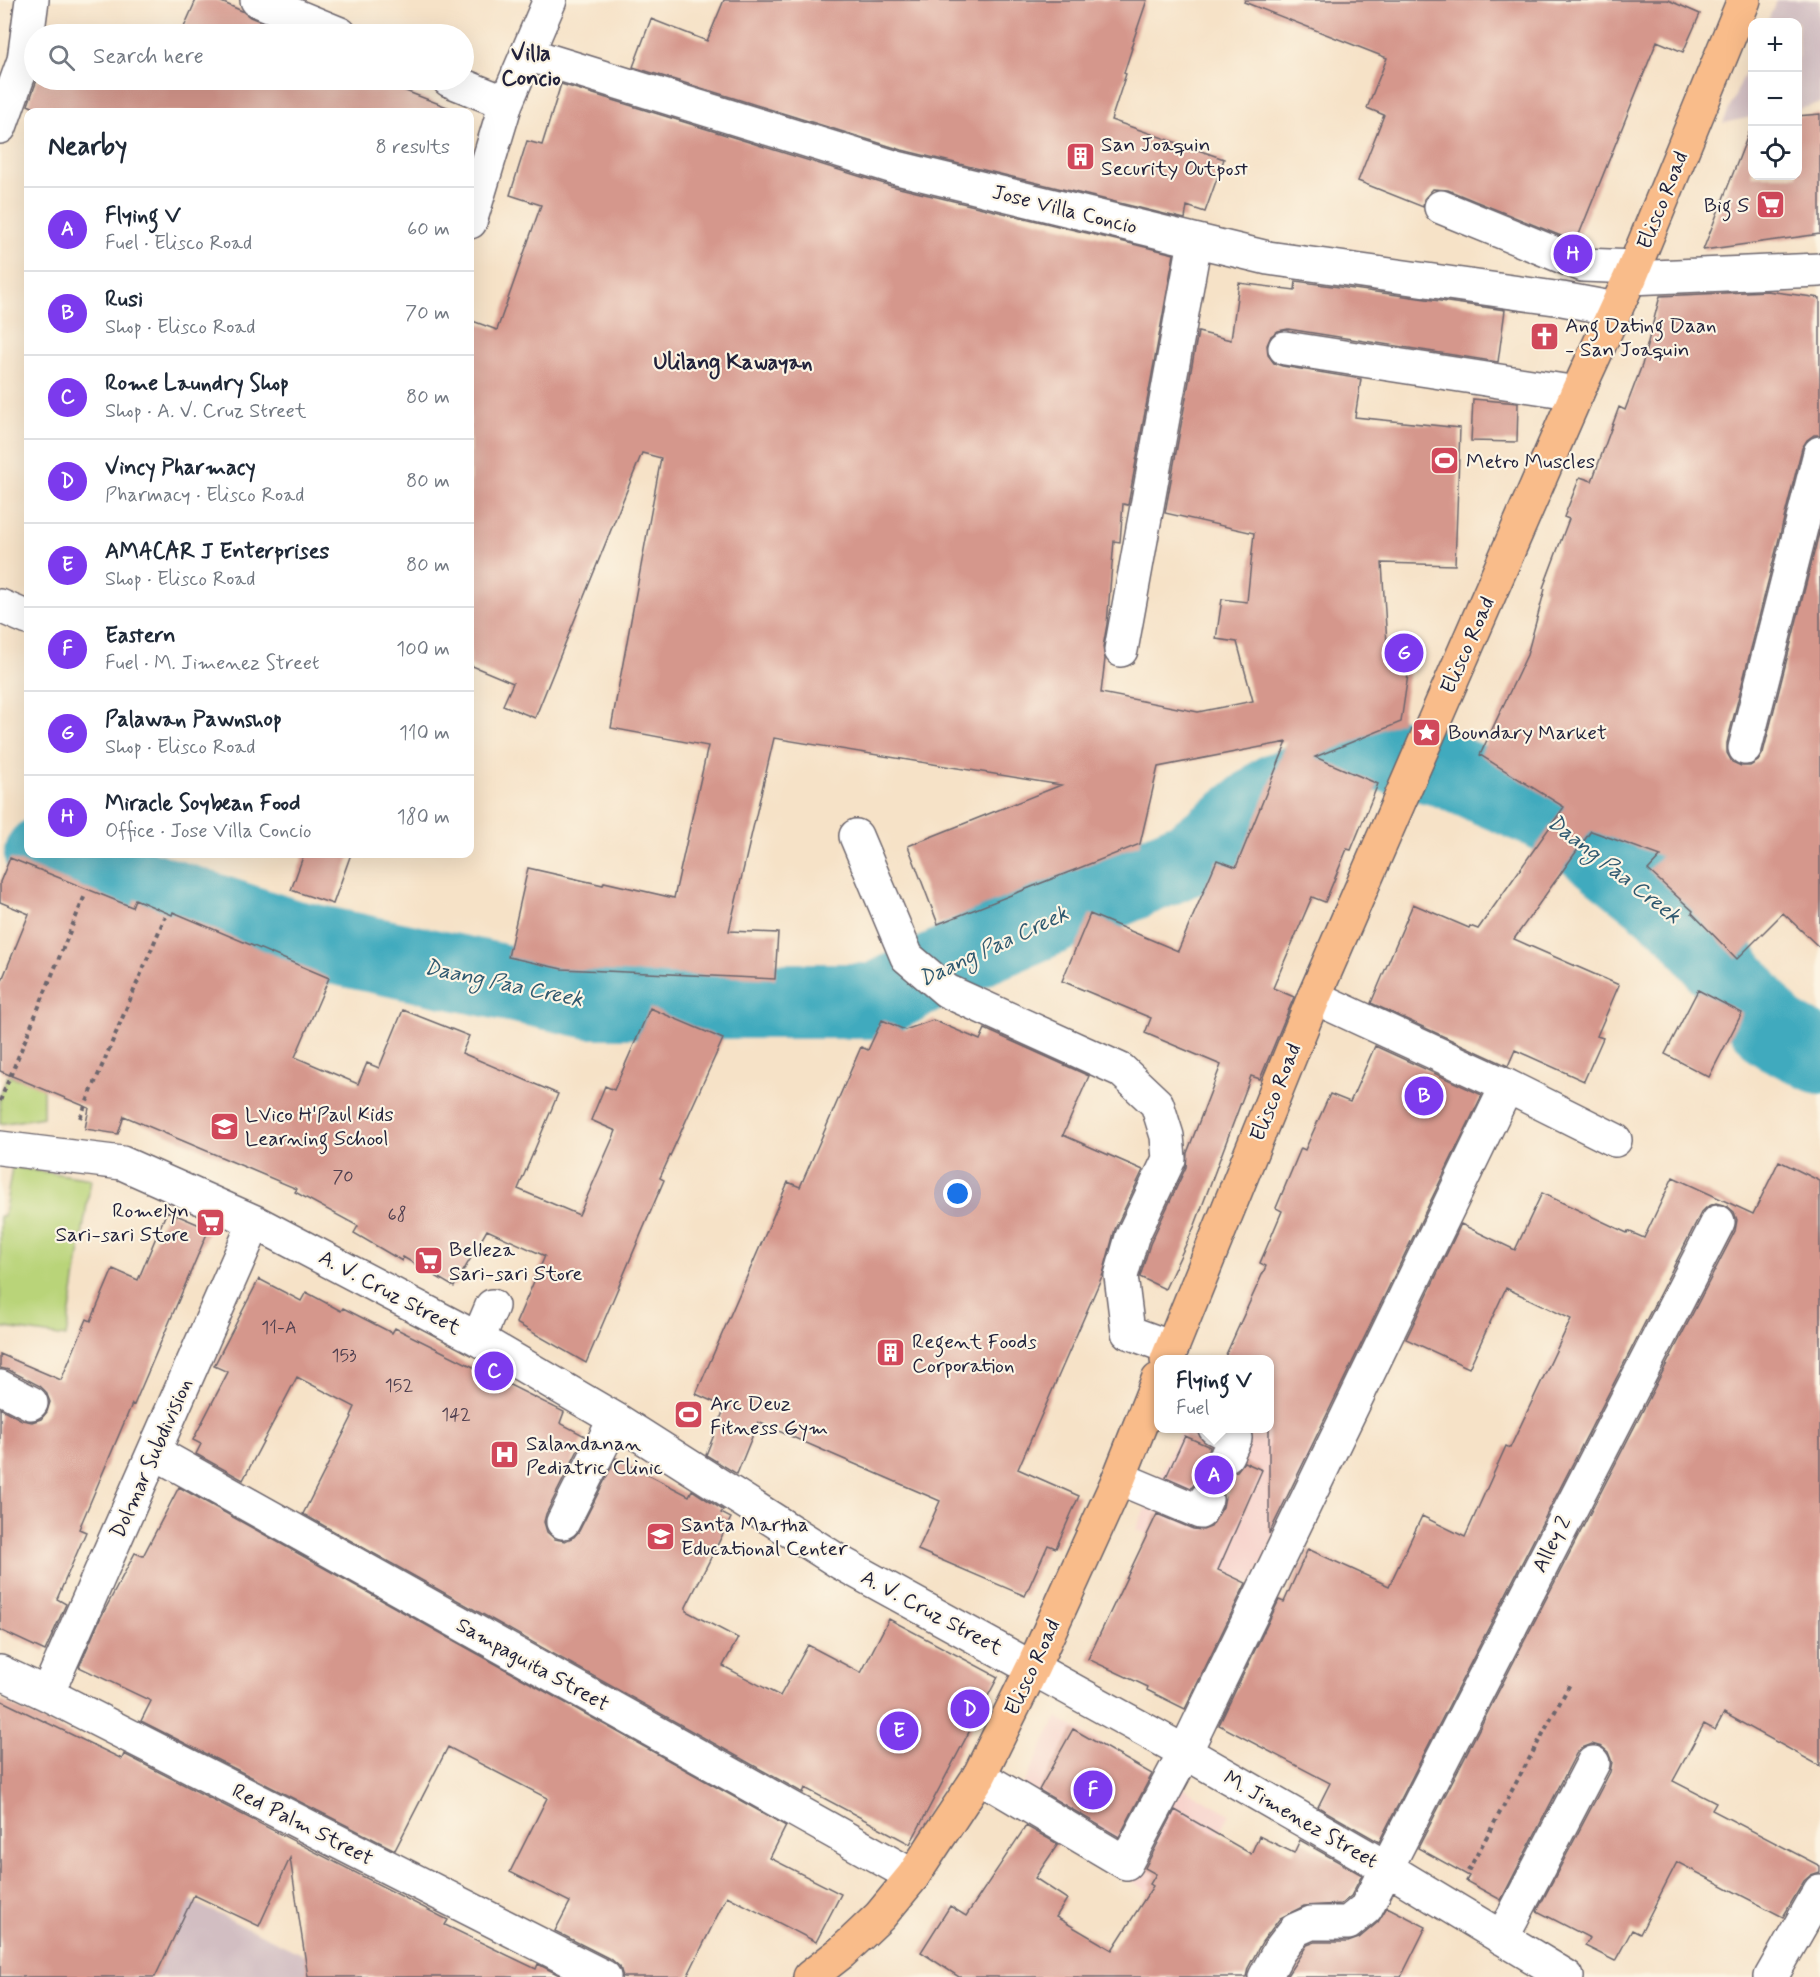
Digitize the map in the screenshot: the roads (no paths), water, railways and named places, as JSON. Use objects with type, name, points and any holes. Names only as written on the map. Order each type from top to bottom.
[{"type":"main road","name":"Elisco Road","points":[[1169,1354],[1314,997],[1577,393],[1632,273],[1744,0]]},
{"type":"main road","name":"Elisco Road","points":[[810,1977],[842,1952],[880,1916],[913,1876],[979,1776],[1033,1667],[1154,1399]]},
{"type":"street","points":[[29,24],[32,0]]},
{"type":"street","points":[[257,0],[316,24]]},
{"type":"street","points":[[474,209],[506,103],[550,0]]},
{"type":"street","name":"Jose Villa Concio","points":[[527,54],[897,168],[1194,241],[1268,258],[1562,299],[1616,309]]},
{"type":"street","points":[[0,127],[24,60]]},
{"type":"street","points":[[474,90],[506,103]]},
{"type":"street","points":[[1441,207],[1583,266],[1632,273],[1820,270]]},
{"type":"street","points":[[1121,650],[1194,241]]},
{"type":"street","points":[[1285,348],[1577,393]]},
{"type":"street","points":[[1745,748],[1820,453]]},
{"type":"street","points":[[0,606],[24,616]]},
{"type":"street","points":[[855,836],[907,957],[947,990],[1121,1070],[1156,1104],[1167,1136],[1169,1159],[1132,1237],[1121,1276],[1128,1332],[1169,1354]]},
{"type":"street","points":[[1314,997],[1507,1086],[1615,1140]]},
{"type":"street","points":[[979,1776],[1126,1863],[1185,1752],[1507,1086]]},
{"type":"street","name":"A. V. Cruz Street","points":[[0,1148],[122,1163],[255,1222],[478,1339],[615,1419],[841,1563],[1033,1667]]},
{"type":"street","name":"Dolmar Subdivision","points":[[47,1694],[255,1222]]},
{"type":"street","name":"Alley 2","points":[[1265,1977],[1279,1951],[1295,1930],[1311,1923],[1348,1923],[1366,1908],[1718,1222]]},
{"type":"street","points":[[478,1339],[492,1306]]},
{"type":"street","points":[[0,1387],[31,1403]]},
{"type":"street","points":[[563,1522],[615,1419]]},
{"type":"street","name":"Sampaguita Street","points":[[154,1452],[913,1876]]},
{"type":"street","points":[[1119,1478],[1200,1512],[1206,1499]]},
{"type":"street","name":"M. Jimenez Street","points":[[1033,1667],[1385,1868],[1502,1938],[1552,1973]]},
{"type":"street","name":"Red Palm Street","points":[[0,1672],[604,1977]]},
{"type":"street","points":[[1502,1938],[1593,1763]]},
{"type":"street","points":[[1771,1977],[1820,1891]]},
{"type":"waterway","name":"Daang Paa Creek","points":[[54,858],[290,937],[591,1001],[876,1001],[975,950],[1193,856],[1276,791],[1376,751],[1446,770],[1556,818],[1685,921],[1775,1033],[1820,1056]]},
{"type":"tunnel","points":[[1206,1499],[1227,1455]]},
{"type":"place","name":"San Joaquin Security Outpost","points":[[1080,156]]},
{"type":"place","name":"Big S","points":[[1770,205]]},
{"type":"place","name":"Miracle Soybean Food","points":[[1573,254]]},
{"type":"place","name":"Ang Dating Daan - San Joaquin","points":[[1544,337]]},
{"type":"place","name":"Metro Muscles","points":[[1445,461]]},
{"type":"place","name":"Palawan Pawnshop","points":[[1404,653]]},
{"type":"place","name":"Boundary Market","points":[[1427,732]]},
{"type":"place","name":"Rusi","points":[[1424,1096]]},
{"type":"place","name":"LVico H'Paul Kids Learning School","points":[[224,1126]]},
{"type":"place","name":"Romelyn Sari-sari Store","points":[[210,1222]]},
{"type":"place","name":"Belleza Sari-sari Store","points":[[428,1261]]},
{"type":"place","name":"Regent Foods Corporation","points":[[891,1353]]},
{"type":"place","name":"Rome Laundry Shop","points":[[494,1371]]},
{"type":"place","name":"Arc Deuz Fitness Gym","points":[[689,1415]]},
{"type":"place","name":"Salandanan Pediatric Clinic","points":[[505,1455]]},
{"type":"place","name":"Flying V","points":[[1214,1475]]},
{"type":"place","name":"Santa Martha Educational Center","points":[[660,1536]]},
{"type":"place","name":"Vincy Pharmacy","points":[[970,1709]]},
{"type":"place","name":"AMACAR J Enterprises","points":[[899,1731]]},
{"type":"place","name":"Eastern","points":[[1093,1790]]},
{"type":"district","name":"Villa Concio","points":[[531,64]]},
{"type":"district","name":"Ulilang Kawayan","points":[[733,361]]}]
